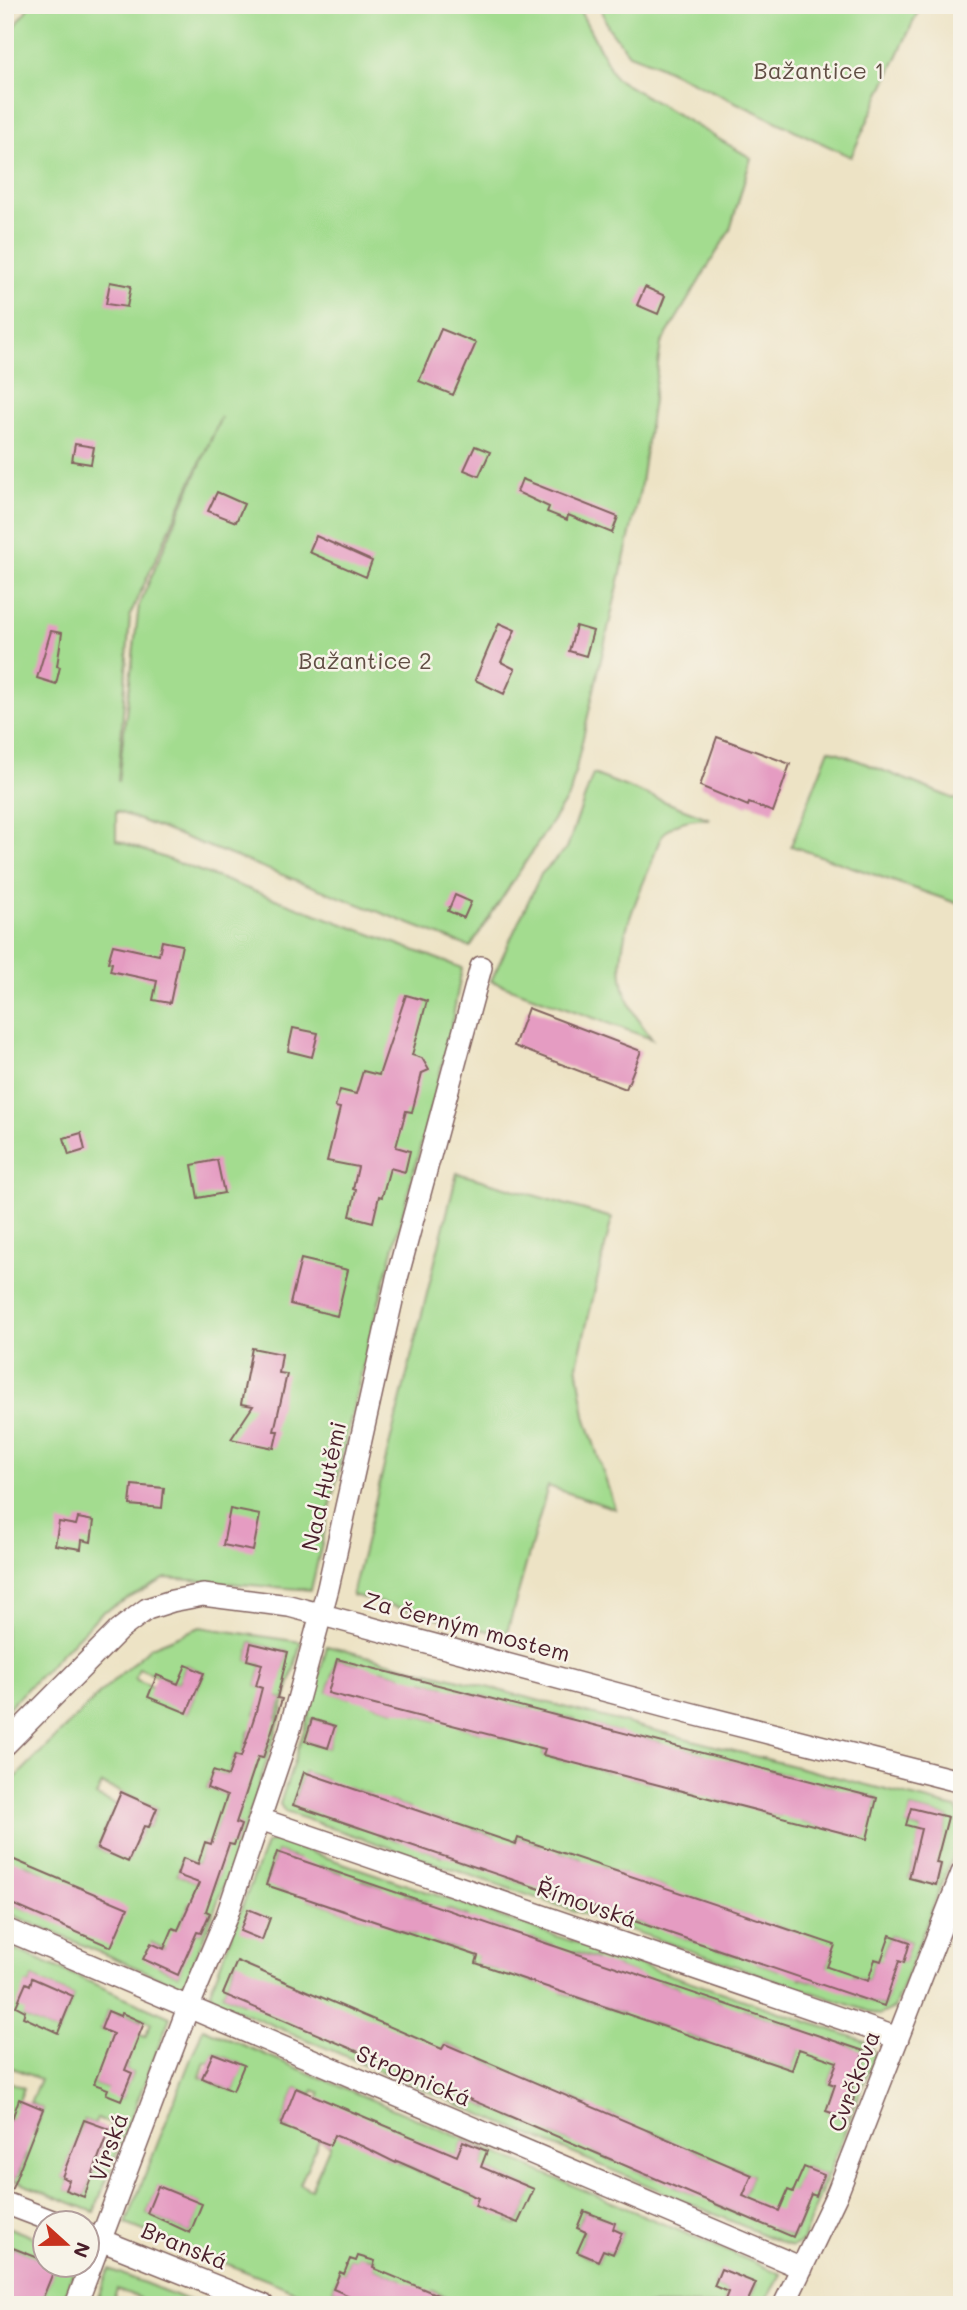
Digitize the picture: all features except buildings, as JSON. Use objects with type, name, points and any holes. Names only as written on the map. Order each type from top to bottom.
[{"type":"street","name":"Nad Hutěmi","points":[[188,2008],[226,1914],[289,1729],[321,1614],[397,1278],[481,967]]},
{"type":"street","name":"Za černým mostem","points":[[5,1745],[119,1630],[147,1609],[203,1595],[289,1606],[689,1713],[962,1782]]},
{"type":"street","name":"Římovská","points":[[260,1819],[898,2038]]},
{"type":"street","name":"Cvrčkova","points":[[783,2305],[837,2194],[962,1873]]},
{"type":"street","name":"Stropnická","points":[[5,1929],[802,2268]]},
{"type":"street","name":"Vírská","points":[[102,2218],[188,2008]]},
{"type":"street","points":[[5,2203],[32,2213]]},
{"type":"street","name":"Branská","points":[[102,2241],[263,2305]]},
{"type":"street","name":"Vírská","points":[[76,2305],[83,2278]]},
{"type":"green space","name":"Bažantice 2","points":[[30,5],[577,5],[615,78],[751,158],[730,230],[661,344],[640,490],[570,794],[470,947],[116,811],[116,840],[462,968],[449,1038],[368,1344],[311,1590],[166,1578],[101,1613],[5,1711],[5,41]],"holes":[[[221,417],[139,605],[118,782],[130,615]]]},
{"type":"green space","name":"Bažantice 1","points":[[600,5],[921,5],[851,157],[629,54],[608,27]]},
{"type":"green space","points":[[829,749],[962,802],[962,905],[791,846]]},
{"type":"green space","points":[[593,774],[710,819],[681,822],[663,835],[628,925],[621,959],[625,992],[633,1011],[652,1039],[491,981],[541,874],[567,848]]},
{"type":"green space","points":[[457,1173],[612,1218],[577,1365],[585,1416],[615,1509],[548,1486],[506,1636],[352,1595]]},
{"type":"green space","points":[[200,1627],[301,1642],[264,1771],[235,1856],[186,1981],[177,1985],[5,1912],[5,1895],[9,1903],[30,1911],[46,1874],[25,1864],[5,1869],[5,1788],[103,1690],[151,1647]],"holes":[[[251,1643],[288,1652],[275,1697],[282,1699],[276,1719],[255,1714],[264,1688],[256,1686],[262,1664],[247,1660]],[[186,1665],[204,1673],[187,1713],[153,1687],[135,1679],[139,1668],[178,1684]],[[249,1731],[269,1738],[263,1758],[257,1756],[243,1801],[207,1788],[213,1772],[228,1776],[235,1755],[243,1758]],[[102,1784],[157,1808],[149,1827],[144,1826],[128,1861],[97,1848],[112,1812],[128,1818],[131,1811],[96,1796]],[[220,1818],[240,1825],[234,1845],[227,1843],[214,1888],[177,1875],[183,1859],[198,1864],[205,1842],[213,1845]],[[189,1904],[210,1913],[201,1933],[195,1931],[178,1975],[158,1966],[152,1943],[164,1949],[183,1926],[181,1924]]]},
{"type":"green space","points":[[327,1646],[956,1808],[962,1820],[962,1831],[894,2008],[879,2015],[285,1812],[280,1804],[308,1718]],"holes":[[[337,1659],[358,1665],[349,1698],[328,1692]],[[381,1670],[402,1676],[401,1682],[422,1687],[424,1681],[445,1687],[436,1721],[415,1715],[417,1706],[396,1701],[394,1710],[372,1704]],[[467,1693],[489,1698],[488,1704],[508,1709],[510,1704],[532,1709],[523,1743],[501,1737],[503,1729],[483,1724],[480,1732],[458,1726]],[[554,1715],[575,1720],[574,1726],[595,1732],[596,1726],[618,1732],[607,1772],[586,1766],[589,1754],[568,1749],[565,1761],[543,1755]],[[312,1719],[334,1726],[328,1748],[306,1741]],[[640,1737],[662,1743],[660,1749],[681,1754],[683,1748],[704,1754],[694,1794],[672,1789],[675,1777],[654,1771],[651,1783],[630,1777]],[[726,1760],[748,1765],[747,1771],[767,1776],[769,1770],[790,1776],[780,1816],[759,1811],[761,1799],[741,1794],[737,1805],[716,1800]],[[304,1772],[326,1779],[315,1812],[293,1804]],[[813,1782],[834,1787],[833,1793],[853,1798],[855,1793],[877,1798],[866,1838],[845,1833],[848,1821],[827,1816],[824,1827],[802,1822]],[[347,1787],[369,1794],[366,1801],[387,1807],[389,1801],[410,1808],[399,1841],[378,1834],[379,1828],[359,1821],[357,1827],[336,1819]],[[911,1808],[948,1817],[935,1862],[941,1864],[936,1885],[909,1878],[914,1857],[922,1859],[924,1853],[916,1851],[922,1830],[907,1825]],[[432,1816],[453,1823],[450,1831],[470,1838],[474,1829],[495,1837],[484,1870],[462,1863],[464,1857],[444,1850],[441,1856],[421,1848]],[[518,1838],[540,1845],[536,1857],[556,1864],[560,1852],[581,1859],[568,1898],[547,1891],[548,1886],[528,1879],[526,1884],[505,1877]],[[603,1867],[624,1874],[620,1885],[640,1892],[644,1881],[665,1888],[652,1927],[631,1920],[633,1914],[613,1907],[611,1913],[590,1906]],[[687,1896],[708,1903],[705,1914],[725,1921],[729,1910],[750,1917],[737,1956],[716,1949],[717,1943],[697,1936],[695,1942],[674,1934]],[[772,1924],[793,1931],[789,1943],[809,1950],[813,1938],[834,1946],[821,1984],[800,1978],[802,1972],[782,1965],[779,1970],[758,1963]],[[890,1935],[910,1942],[904,1962],[897,1961],[884,2006],[848,1993],[853,1976],[868,1981],[875,1960],[883,1962]]]},
{"type":"green space","points":[[275,1840],[870,2043],[875,2055],[802,2241],[792,2247],[214,2000],[210,1992],[266,1844]],"holes":[[[277,1852],[298,1859],[287,1892],[266,1884]],[[320,1866],[341,1873],[340,1879],[360,1886],[363,1880],[383,1888],[372,1920],[309,1899]],[[405,1895],[426,1902],[424,1908],[444,1915],[447,1909],[468,1916],[457,1949],[436,1942],[418,1927],[415,1935],[394,1928]],[[489,1924],[510,1931],[509,1937],[531,1938],[552,1945],[538,1984],[518,1977],[501,1959],[497,1970],[476,1963]],[[574,1952],[595,1959],[593,1965],[616,1967],[636,1974],[623,2013],[561,1992]],[[236,1962],[257,1971],[243,2003],[223,1994]],[[658,1981],[679,1988],[677,1994],[700,1995],[721,2003],[707,2042],[687,2035],[670,2016],[666,2028],[645,2020]],[[743,2010],[805,2031],[792,2070],[771,2063],[775,2052],[755,2045],[750,2056],[729,2049]],[[445,2044],[465,2052],[461,2064],[480,2072],[485,2061],[506,2070],[490,2108],[469,2099],[452,2085],[449,2090],[429,2082]],[[844,2044],[864,2052],[848,2096],[854,2098],[847,2118],[827,2111],[837,2086],[829,2083]],[[527,2079],[547,2088],[543,2099],[562,2107],[568,2096],[588,2105],[571,2143],[551,2134],[534,2120],[531,2126],[511,2117]],[[609,2114],[629,2123],[625,2134],[650,2131],[670,2140],[654,2178],[633,2169],[635,2163],[613,2161],[593,2152]],[[691,2149],[711,2158],[707,2169],[732,2166],[752,2175],[736,2213],[715,2204],[698,2190],[695,2195],[675,2187]],[[804,2167],[824,2175],[816,2195],[810,2193],[793,2237],[772,2228],[796,2187]]]},
{"type":"green space","points":[[5,1945],[170,2017],[96,2208],[84,2208],[5,2177],[17,2177],[26,2154],[14,2149],[15,2121],[5,2117],[5,2080],[24,2088],[17,2105],[22,2129],[34,2133],[43,2109],[30,2103],[40,2079],[5,2065]],"holes":[[[32,1978],[73,1996],[58,2033],[23,2017],[27,2011],[27,1984],[30,1985]],[[108,2011],[151,2023],[145,2037],[137,2034],[133,2042],[101,2029]],[[127,2065],[125,2070],[132,2073],[121,2099],[117,2098],[118,2093],[95,2084]],[[97,2118],[111,2124],[84,2197],[66,2190],[69,2180],[63,2177],[84,2120],[95,2124]]]},
{"type":"green space","points":[[203,2028],[781,2274],[763,2305],[746,2305],[756,2284],[721,2270],[714,2286],[728,2292],[723,2305],[464,2305],[433,2291],[430,2298],[400,2287],[402,2280],[373,2268],[375,2259],[359,2256],[356,2261],[350,2259],[344,2274],[340,2273],[333,2289],[372,2305],[330,2305],[126,2224]],"holes":[[[214,2053],[243,2065],[233,2091],[200,2077],[205,2062],[209,2063]],[[296,2088],[312,2095],[314,2090],[321,2093],[317,2102],[289,2130],[281,2126]],[[319,2140],[330,2145],[311,2189],[300,2184]],[[463,2142],[487,2151],[480,2169],[456,2159]],[[451,2154],[439,2180],[384,2157]],[[486,2169],[533,2189],[517,2226],[508,2222],[512,2213],[467,2194],[472,2182],[480,2185]],[[158,2187],[201,2204],[190,2233],[147,2213]],[[584,2211],[614,2223],[613,2229],[622,2233],[613,2254],[603,2250],[598,2261],[577,2252],[586,2232],[577,2227]]]},
{"type":"green space","points":[[5,2226],[32,2237],[32,2256],[13,2248],[5,2267]]},
{"type":"green space","points":[[109,2269],[200,2305],[137,2305],[140,2298],[117,2289],[111,2305],[95,2305]]},
{"type":"green space","points":[[50,2278],[71,2278],[61,2305],[40,2305]]},
{"type":"railway","points":[[5,9],[8,5]]}]
